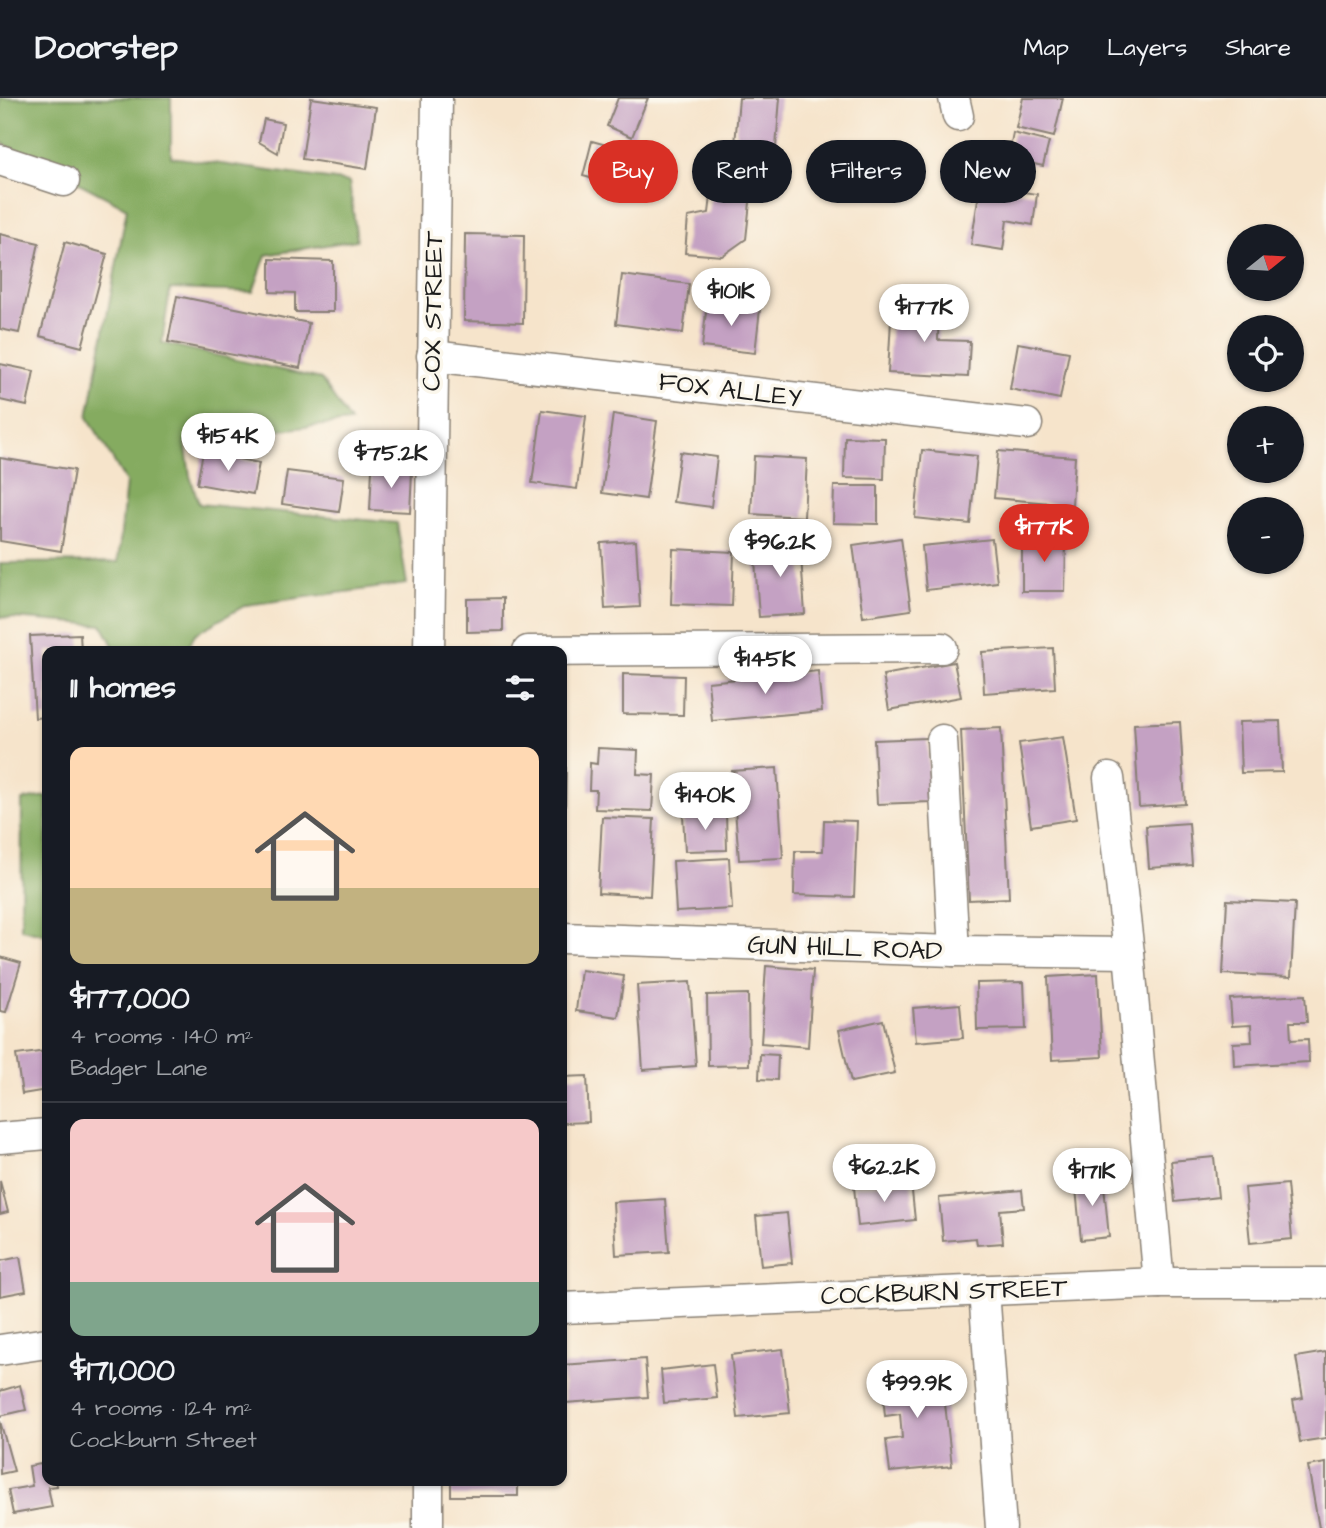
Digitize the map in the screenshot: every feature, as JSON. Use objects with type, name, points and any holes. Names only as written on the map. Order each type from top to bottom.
[{"type":"street","name":"COX STREET","points":[[429,646],[437,98]]},
{"type":"street","points":[[0,160],[64,181]]},
{"type":"street","name":"FOX ALLEY","points":[[432,356],[1027,424]]},
{"type":"street","points":[[567,651],[942,648]]},
{"type":"street","points":[[942,740],[954,951]]},
{"type":"street","points":[[1109,778],[1129,953],[1159,1283]]},
{"type":"street","name":"GUN HILL ROAD","points":[[567,938],[954,951],[1129,953]]},
{"type":"street","points":[[0,1138],[42,1134]]},
{"type":"street","name":"COCKBURN STREET","points":[[567,1308],[1159,1283],[1326,1283]]},
{"type":"street","points":[[984,1290],[1001,1528]]},
{"type":"street","points":[[0,1350],[42,1344]]},
{"type":"street","points":[[428,1486],[428,1528]]},
{"type":"green space","points":[[0,98],[171,98],[171,157],[349,182],[357,240],[266,255],[253,292],[170,289],[162,343],[321,379],[350,422],[185,441],[190,476],[199,504],[397,523],[407,584],[246,605],[195,634],[189,646],[113,646],[102,625],[0,617],[0,563],[118,562],[126,482],[88,417],[127,208],[0,142]]},
{"type":"green space","points":[[42,797],[42,934],[21,929],[22,800]]},
{"type":"building","points":[[311,98],[376,107],[367,169],[302,159]]},
{"type":"building","points":[[618,98],[648,98],[632,137],[607,126]]},
{"type":"building","points":[[739,98],[780,98],[777,140],[735,140]]},
{"type":"building","points":[[1023,98],[1063,98],[1054,137],[1016,128]]},
{"type":"building","points":[[264,119],[283,123],[278,153],[259,142]]},
{"type":"building","points":[[1013,133],[1049,142],[1043,166],[1036,164],[1036,140],[1012,140]]},
{"type":"building","points":[[588,157],[588,177],[583,176]]},
{"type":"building","points":[[710,203],[750,203],[746,239],[722,256],[685,253],[688,217],[709,213]]},
{"type":"building","points":[[977,203],[1036,203],[1033,225],[1007,220],[1003,250],[971,245]]},
{"type":"building","points":[[0,234],[39,243],[19,333],[0,329]]},
{"type":"building","points":[[465,234],[524,235],[523,323],[464,321]]},
{"type":"building","points":[[65,242],[107,254],[82,347],[40,336]]},
{"type":"building","points":[[270,259],[333,261],[333,312],[295,312],[295,293],[270,292]]},
{"type":"building","points":[[622,275],[689,284],[683,333],[616,324]]},
{"type":"building","points":[[177,296],[309,323],[300,368],[168,342]]},
{"type":"building","points":[[892,302],[939,304],[938,340],[970,341],[968,377],[888,373]]},
{"type":"building","points":[[707,303],[760,309],[755,353],[702,347]]},
{"type":"building","points":[[1018,343],[1069,352],[1060,399],[1010,389]]},
{"type":"building","points":[[0,364],[34,371],[27,406],[0,400]]},
{"type":"building","points":[[542,410],[586,416],[577,489],[532,483]]},
{"type":"building","points":[[613,414],[657,421],[646,499],[602,493]]},
{"type":"building","points":[[845,437],[885,438],[884,479],[844,478]]},
{"type":"building","points":[[922,450],[977,456],[970,524],[915,518]]},
{"type":"building","points":[[998,451],[1075,457],[1072,505],[994,498]]},
{"type":"building","points":[[203,452],[259,463],[253,494],[197,484]]},
{"type":"building","points":[[680,452],[717,457],[711,507],[673,502]]},
{"type":"building","points":[[754,456],[807,459],[804,517],[751,514]]},
{"type":"building","points":[[0,458],[74,470],[61,551],[0,541]]},
{"type":"building","points":[[372,469],[412,471],[410,512],[370,510]]},
{"type":"building","points":[[287,471],[344,478],[339,512],[282,504]]},
{"type":"building","points":[[834,486],[878,486],[878,524],[833,523]]},
{"type":"building","points":[[901,538],[911,610],[863,617],[853,545]]},
{"type":"building","points":[[1022,538],[1066,538],[1065,591],[1022,591]]},
{"type":"building","points":[[992,539],[997,582],[926,590],[922,546]]},
{"type":"building","points":[[636,541],[640,607],[605,609],[601,543]]},
{"type":"building","points":[[800,542],[805,614],[759,617],[754,545]]},
{"type":"building","points":[[673,549],[734,552],[732,606],[671,604]]},
{"type":"building","points":[[503,598],[503,631],[467,632],[467,599]]},
{"type":"building","points":[[80,634],[81,646],[42,646],[42,717],[35,718],[30,636]]},
{"type":"building","points":[[1053,648],[1055,688],[984,693],[982,652]]},
{"type":"building","points":[[954,662],[961,697],[889,710],[883,675]]},
{"type":"building","points":[[818,671],[822,711],[712,721],[708,682]]},
{"type":"building","points":[[623,674],[684,676],[683,715],[623,714]]},
{"type":"building","points":[[1280,721],[1282,772],[1241,773],[1239,722]]},
{"type":"building","points":[[1180,722],[1185,804],[1139,807],[1134,724]]},
{"type":"building","points":[[1001,728],[1009,898],[969,900],[961,730]]},
{"type":"building","points":[[1063,737],[1076,819],[1031,826],[1019,743]]},
{"type":"building","points":[[927,738],[930,802],[877,804],[874,740]]},
{"type":"building","points":[[598,748],[638,750],[637,774],[654,775],[652,811],[595,809],[596,790],[589,790],[590,763],[597,764]]},
{"type":"building","points":[[777,768],[783,858],[739,860],[732,771]]},
{"type":"building","points":[[726,813],[727,850],[685,851],[683,815]]},
{"type":"building","points":[[602,817],[654,819],[650,896],[598,893]]},
{"type":"building","points":[[824,820],[857,821],[854,897],[794,895],[795,851],[823,851]]},
{"type":"building","points":[[1189,823],[1192,865],[1149,868],[1146,826]]},
{"type":"building","points":[[729,858],[732,909],[676,912],[673,861]]},
{"type":"building","points":[[1227,900],[1295,903],[1291,977],[1223,974]]},
{"type":"building","points":[[0,957],[21,963],[6,1012],[0,1011]]},
{"type":"building","points":[[766,966],[813,970],[808,1047],[761,1043]]},
{"type":"building","points":[[581,970],[624,976],[618,1017],[576,1011]]},
{"type":"building","points":[[1098,974],[1102,1057],[1052,1060],[1048,977]]},
{"type":"building","points":[[690,982],[696,1066],[643,1070],[637,985]]},
{"type":"building","points":[[1024,982],[1026,1029],[977,1030],[976,983]]},
{"type":"building","points":[[748,994],[749,1065],[708,1066],[707,995]]},
{"type":"building","points":[[1305,995],[1307,1022],[1290,1022],[1291,1040],[1308,1039],[1309,1062],[1234,1066],[1233,1043],[1252,1042],[1251,1025],[1232,1026],[1230,999]]},
{"type":"building","points":[[960,1004],[963,1038],[916,1042],[913,1008]]},
{"type":"building","points":[[883,1020],[895,1073],[851,1082],[839,1030]]},
{"type":"building","points":[[42,1052],[42,1091],[22,1094],[16,1055]]},
{"type":"building","points":[[760,1054],[778,1055],[777,1080],[759,1079]]},
{"type":"building","points":[[587,1076],[589,1122],[567,1123],[567,1077]]},
{"type":"building","points":[[1214,1157],[1218,1197],[1175,1202],[1171,1161]]},
{"type":"building","points":[[1103,1176],[1109,1237],[1081,1240],[1075,1178]]},
{"type":"building","points":[[0,1181],[8,1212],[0,1214]]},
{"type":"building","points":[[911,1182],[915,1220],[858,1226],[854,1187]]},
{"type":"building","points":[[1287,1184],[1292,1239],[1250,1243],[1245,1188]]},
{"type":"building","points":[[1022,1190],[1024,1208],[1000,1210],[1003,1243],[977,1245],[976,1238],[943,1241],[939,1198]]},
{"type":"building","points":[[665,1199],[669,1252],[616,1255],[613,1202]]},
{"type":"building","points":[[787,1213],[792,1263],[761,1266],[756,1216]]},
{"type":"building","points":[[20,1257],[26,1291],[0,1296],[0,1261]]},
{"type":"building","points":[[783,1349],[790,1413],[738,1418],[731,1355]]},
{"type":"building","points":[[1326,1352],[1326,1438],[1300,1442],[1293,1400],[1303,1398],[1296,1357]]},
{"type":"building","points":[[645,1359],[648,1397],[567,1403],[567,1365]]},
{"type":"building","points":[[713,1364],[717,1398],[664,1403],[661,1370]]},
{"type":"building","points":[[936,1367],[939,1395],[944,1395],[952,1466],[890,1472],[886,1440],[902,1438],[900,1414],[885,1416],[881,1373]]},
{"type":"building","points":[[20,1385],[26,1410],[0,1416],[0,1391]]},
{"type":"building","points":[[0,1421],[14,1471],[0,1474]]},
{"type":"building","points":[[1326,1463],[1326,1528],[1319,1528],[1308,1466]]},
{"type":"building","points":[[42,1464],[42,1486],[57,1486],[48,1487],[52,1507],[13,1514],[8,1490],[32,1486],[29,1466]]},
{"type":"building","points":[[451,1486],[518,1486],[518,1496],[451,1496]]}]
